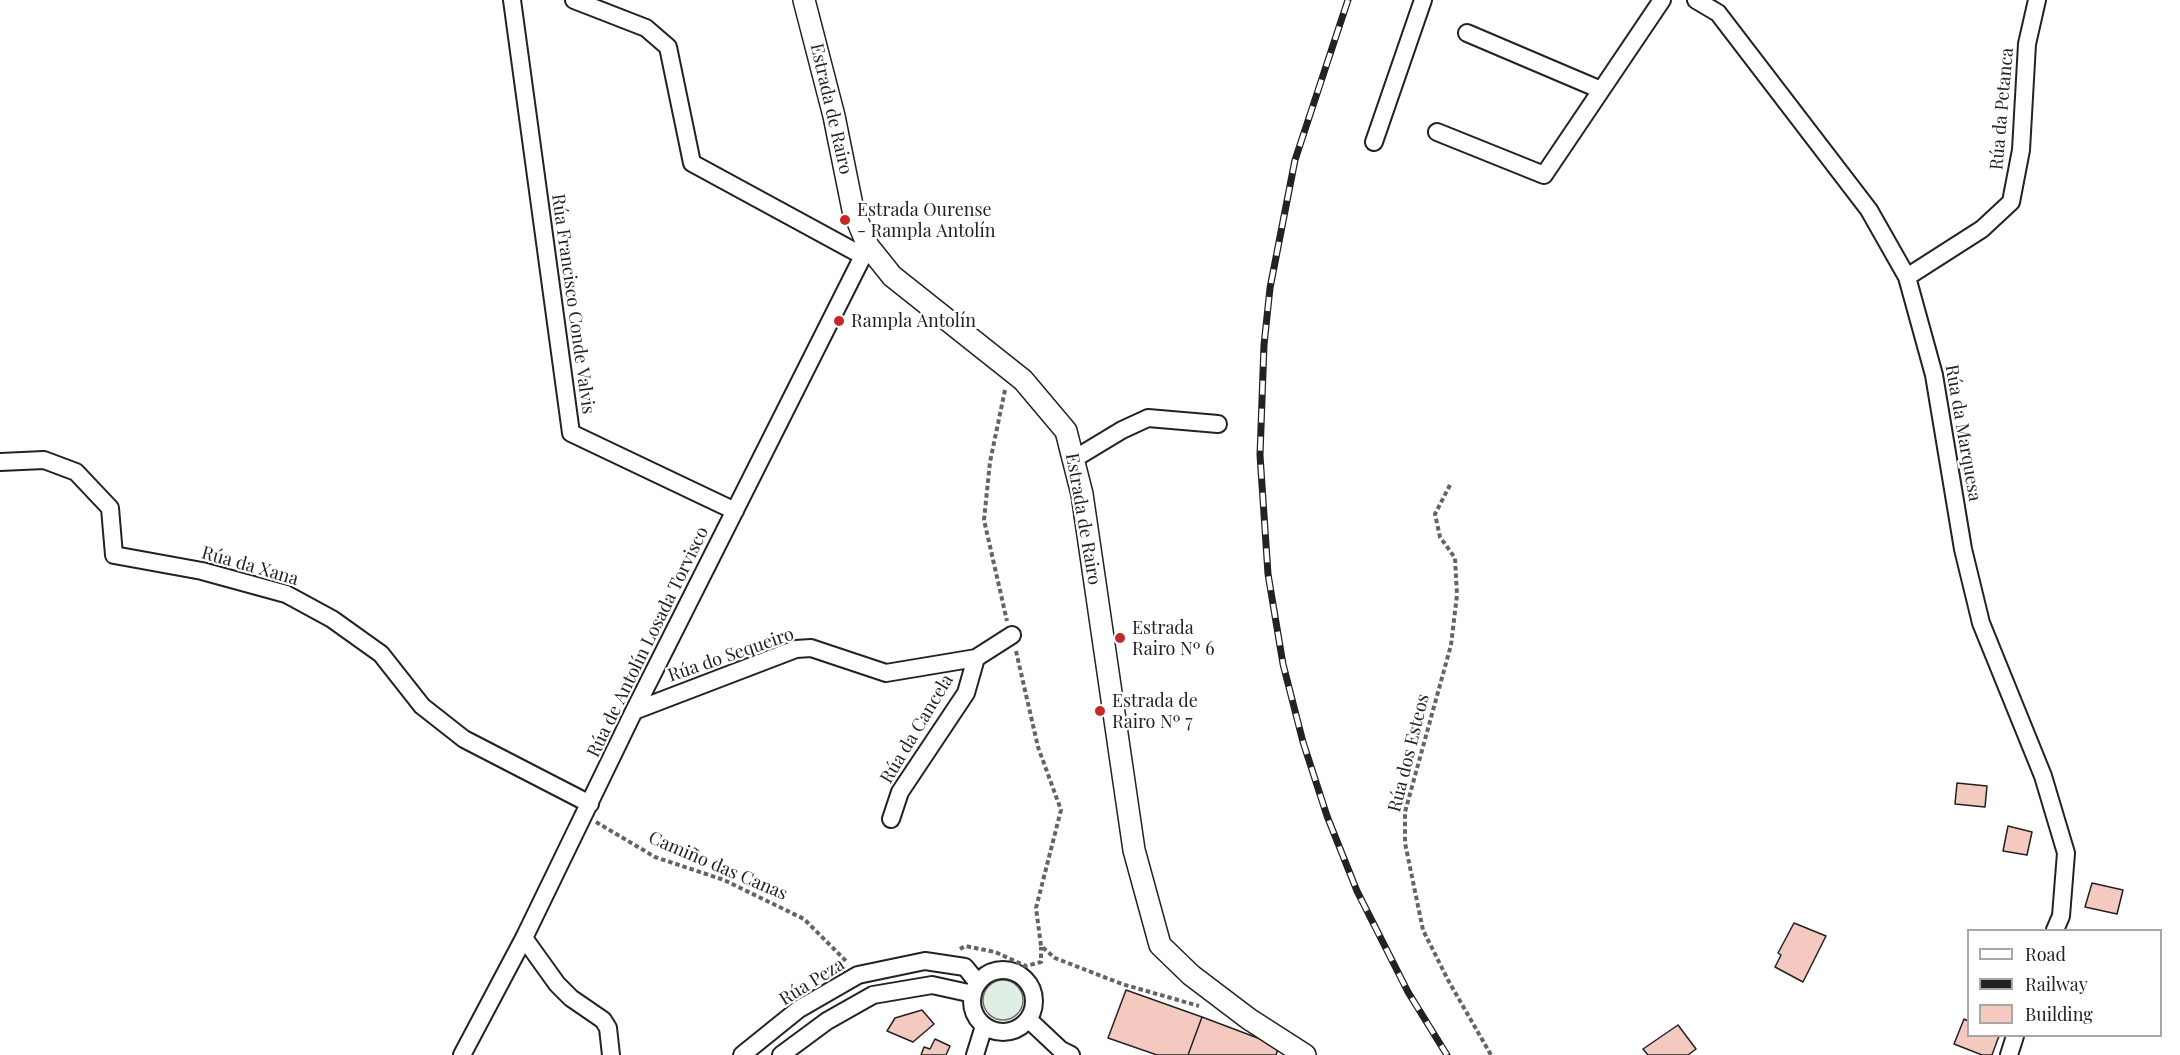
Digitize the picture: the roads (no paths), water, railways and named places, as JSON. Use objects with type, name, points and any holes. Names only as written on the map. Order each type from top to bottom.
[{"type":"street","name":"Rúa Francisco Conde Valvis","points":[[512,0],[571,433],[735,511]]},
{"type":"street","points":[[574,0],[645,28],[668,47],[692,164],[865,251]]},
{"type":"street","name":"Estrada de Rairo","points":[[804,0],[834,116],[853,210],[865,251],[892,276],[1023,380],[1066,431],[1082,494],[1134,850],[1160,945],[1200,982],[1249,1019],[1305,1055]]},
{"type":"street","points":[[1374,142],[1423,0]]},
{"type":"street","points":[[1437,132],[1544,174],[1662,0]]},
{"type":"street","name":"Rúa da Petanca","points":[[1907,277],[1982,229],[2011,202],[2021,150],[2027,44],[2037,0]]},
{"type":"street","name":"Rúa da Marquesa","points":[[1699,1],[1718,13],[1869,210],[1907,277],[1934,375],[1963,549],[1981,623],[2043,776],[2066,853],[2061,916],[2055,929]]},
{"type":"street","points":[[1467,33],[1601,90]]},
{"type":"street","name":"Rúa de Antolín Losada Torvisco","points":[[462,1055],[524,938],[634,711],[865,251]]},
{"type":"street","points":[[1074,459],[1122,430],[1148,418],[1218,424]]},
{"type":"street","name":"Rúa da Xana","points":[[0,462],[44,460],[76,472],[110,508],[114,555],[202,571],[286,594],[332,619],[381,654],[422,706],[464,740],[588,809]]},
{"type":"street","name":"Rúa do Sequeiro","points":[[634,711],[796,650],[811,648],[886,673],[976,658],[1012,635]]},
{"type":"street","name":"Rúa da Cancela","points":[[891,819],[900,792],[966,693],[976,658]]},
{"type":"street","points":[[524,938],[556,984],[571,998],[603,1020],[608,1028],[611,1055]]},
{"type":"street","name":"Rúa Peza","points":[[742,1055],[799,1009],[858,975],[925,961],[965,967],[975,988]]},
{"type":"street","points":[[998,970],[1010,971],[1021,976],[1029,985],[1033,996],[1033,1008],[1028,1019],[1019,1027],[1007,1031],[995,1031],[984,1026],[976,1017],[972,1006],[975,988],[987,975],[998,970]]},
{"type":"street","points":[[781,1055],[827,1021],[873,995],[932,985],[975,988]]},
{"type":"street","points":[[1028,1019],[1071,1055]]},
{"type":"street","points":[[975,1055],[984,1026]]},
{"type":"street","points":[[2009,1055],[2014,1037]]},
{"type":"railway","points":[[1348,0],[1295,160],[1270,288],[1264,345],[1260,455],[1268,574],[1283,664],[1303,742],[1327,816],[1357,891],[1408,992],[1447,1055]]},
{"type":"place","name":"Estrada Ourense - Rampla Antolín","points":[[845,220]]},
{"type":"place","name":"Rampla Antolín","points":[[839,321]]},
{"type":"place","name":"Estrada Rairo Nº 6","points":[[1120,638]]},
{"type":"place","name":"Estrada de Rairo Nº 7","points":[[1100,711]]}]
